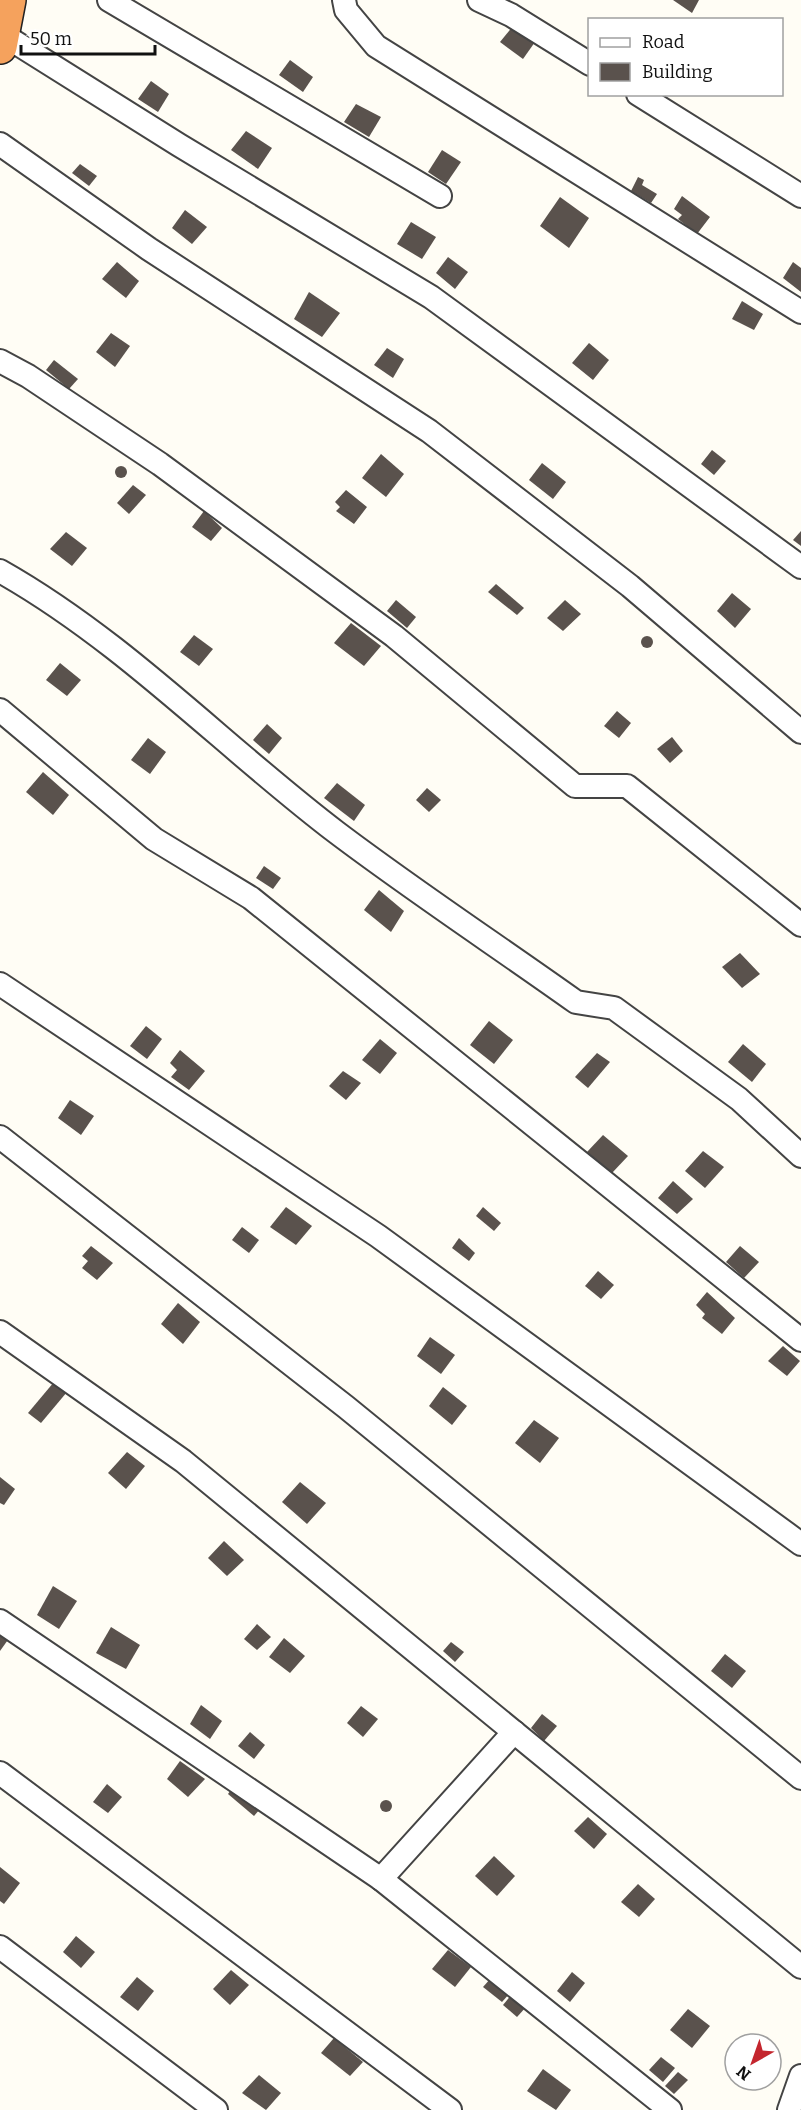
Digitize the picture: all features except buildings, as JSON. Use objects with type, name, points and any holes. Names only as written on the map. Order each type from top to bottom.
[{"type":"highway","points":[[1,40],[9,0]]},
{"type":"street","points":[[110,0],[440,196]]},
{"type":"street","points":[[344,0],[346,10],[376,46],[801,312]]},
{"type":"street","points":[[479,0],[511,15],[588,63]]},
{"type":"street","points":[[1,40],[431,297],[801,567]]},
{"type":"street","points":[[641,96],[801,196]]},
{"type":"street","points":[[0,144],[149,249],[429,431],[630,586],[801,732]]},
{"type":"street","points":[[0,361],[28,376],[160,464],[375,622],[575,786],[627,786],[801,925]]},
{"type":"street","points":[[0,571],[26,585],[109,644],[336,832],[576,1002],[614,1008],[740,1100],[801,1156]]},
{"type":"street","points":[[0,710],[154,839],[251,898],[801,1340]]},
{"type":"street","points":[[0,984],[378,1236],[801,1544]]},
{"type":"street","points":[[0,1137],[346,1407],[801,1778]]},
{"type":"street","points":[[0,1332],[183,1461],[801,1966]]},
{"type":"street","points":[[0,1621],[381,1879],[670,2110]]},
{"type":"street","points":[[381,1879],[514,1732]]},
{"type":"street","points":[[0,1773],[450,2110]]},
{"type":"street","points":[[0,1947],[216,2110]]},
{"type":"street","points":[[789,2110],[801,2076]]}]
